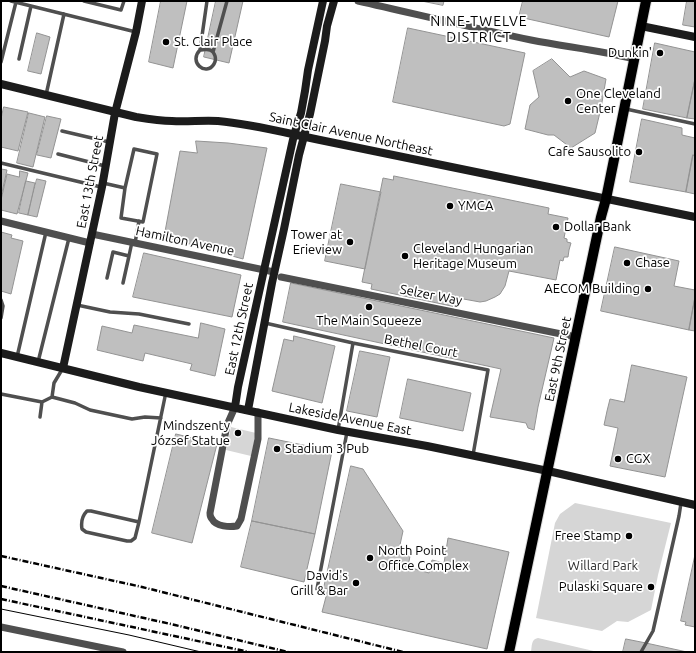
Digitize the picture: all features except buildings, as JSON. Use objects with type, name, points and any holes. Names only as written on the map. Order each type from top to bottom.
[{"type":"main road","name":"East 9th Street","points":[[509,652],[606,199],[646,1]]},
{"type":"street","name":"East 13th Street","points":[[63,368],[106,166],[115,113],[136,32],[142,1]]},
{"type":"street","name":"East 12th Street","points":[[258,412],[258,439],[241,519],[237,526],[230,527],[216,524],[210,513],[227,425],[235,407],[238,387],[302,105],[323,1]]},
{"type":"street","name":"East 12th Street","points":[[248,410],[265,323],[277,275],[327,26],[334,1]]},
{"type":"street","points":[[358,1],[471,27],[634,59]]},
{"type":"street","points":[[641,26],[695,37]]},
{"type":"street","name":"Saint Clair Avenue Northeast","points":[[1,84],[115,113],[153,120],[215,121],[263,128],[695,217]]},
{"type":"street","points":[[1,221],[90,243]]},
{"type":"street","name":"Hamilton Avenue","points":[[92,234],[264,270],[277,275]]},
{"type":"street","name":"Selzer Way","points":[[277,275],[576,337]]},
{"type":"street","name":"Lakeside Avenue East","points":[[1,353],[139,387],[338,430],[548,471],[695,505]]},
{"type":"street","points":[[1,627],[123,652]]},
{"type":"lane","points":[[11,1],[136,32]]},
{"type":"lane","points":[[84,1],[121,10],[124,1]]},
{"type":"lane","points":[[200,50],[209,50],[213,52],[216,56],[216,60],[213,66],[204,69],[196,62],[196,56],[200,50],[207,1]]},
{"type":"lane","points":[[213,52],[227,1]]},
{"type":"lane","points":[[1,62],[16,2]]},
{"type":"lane","points":[[19,59],[31,6]]},
{"type":"lane","points":[[46,95],[64,14]]},
{"type":"lane","points":[[624,109],[695,124]]},
{"type":"lane","points":[[62,131],[110,142]]},
{"type":"lane","points":[[134,149],[157,154],[143,222],[121,218],[125,188],[134,149]]},
{"type":"lane","points":[[58,154],[106,166]]},
{"type":"lane","points":[[1,163],[102,185],[125,188]]},
{"type":"lane","points":[[123,283],[139,221]]},
{"type":"lane","points":[[17,357],[46,232]]},
{"type":"lane","points":[[38,362],[69,238]]},
{"type":"lane","points":[[107,278],[113,252],[129,256]]},
{"type":"lane","points":[[1,300],[3,306],[1,318]]},
{"type":"lane","points":[[77,305],[110,312],[139,314],[189,324]]},
{"type":"lane","name":"Bethel Court","points":[[265,323],[353,343],[488,370],[473,456]]},
{"type":"lane","points":[[338,430],[353,343]]},
{"type":"lane","points":[[52,397],[54,383],[63,368]]},
{"type":"lane","points":[[139,522],[87,511],[84,514],[81,525],[82,529],[86,532],[127,541],[132,541],[135,538],[139,522],[166,392]]},
{"type":"lane","points":[[1,394],[42,402],[52,397],[75,403],[90,410],[132,419],[145,417],[161,418]]},
{"type":"lane","points":[[40,417],[42,402]]},
{"type":"lane","points":[[317,589],[348,431]]},
{"type":"lane","points":[[641,652],[653,631],[682,502]]},
{"type":"green space","points":[[231,427],[256,433],[251,456],[226,450]]},
{"type":"green space","name":"Willard Park","points":[[575,503],[671,523],[651,610],[628,622],[617,621],[602,631],[536,618],[555,523],[560,514]]},
{"type":"green space","points":[[538,638],[598,652],[531,652],[533,641]]},
{"type":"tram line","points":[[1,609],[129,635],[201,652]]},
{"type":"railway","points":[[1,556],[142,587],[403,652]]},
{"type":"railway","points":[[1,586],[288,652]]},
{"type":"railway","points":[[1,599],[249,652]]},
{"type":"place","name":"St. Clair Place","points":[[166,42]]},
{"type":"place","name":"Dunkin'","points":[[660,53]]},
{"type":"place","name":"One Cleveland Center","points":[[568,101]]},
{"type":"place","name":"Cafe Sausolito","points":[[639,152]]},
{"type":"place","name":"YMCA","points":[[450,206]]},
{"type":"place","name":"Dollar Bank","points":[[556,227]]},
{"type":"place","name":"Tower at Erieview","points":[[350,242]]},
{"type":"place","name":"Cleveland Hungarian Heritage Museum","points":[[405,256]]},
{"type":"place","name":"Chase","points":[[627,263]]},
{"type":"place","name":"AECOM Building","points":[[648,289]]},
{"type":"place","name":"The Main Squeeze","points":[[369,307]]},
{"type":"place","name":"Mindszenty József Statue","points":[[238,433]]},
{"type":"place","name":"Stadium 3 Pub","points":[[277,449]]},
{"type":"place","name":"CGX","points":[[618,459]]},
{"type":"place","name":"Free Stamp","points":[[629,536]]},
{"type":"place","name":"North Point Office Complex","points":[[370,558]]},
{"type":"place","name":"David's Grill & Bar","points":[[356,583]]},
{"type":"place","name":"Pulaski Square","points":[[651,587]]},
{"type":"district","name":"NINE-TWELVE DISTRICT","points":[[479,30]]}]
